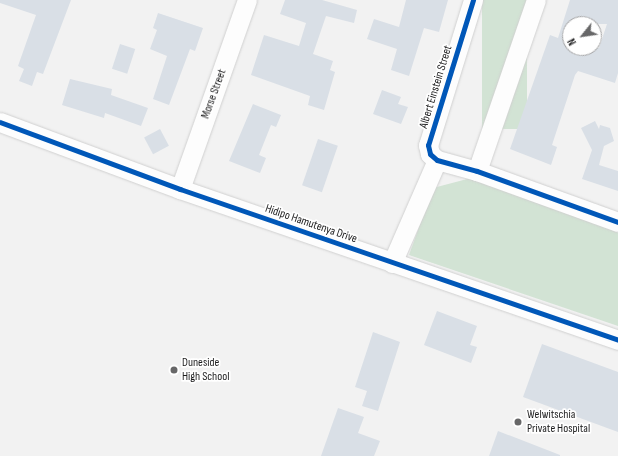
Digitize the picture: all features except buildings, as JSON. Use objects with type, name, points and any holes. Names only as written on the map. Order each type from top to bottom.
[{"type":"street","name":"Morse Street","points":[[180,189],[247,0]]},
{"type":"street","name":"Albert Einstein Street","points":[[437,160],[430,154],[428,144],[473,0]]},
{"type":"street","points":[[477,170],[536,0]]},
{"type":"street","name":"Hidipo Hamutenya Drive","points":[[0,122],[180,189],[618,340]]},
{"type":"street","points":[[392,263],[437,160],[477,170],[618,222]]},
{"type":"green space","points":[[482,0],[527,0],[527,129],[482,129]]},
{"type":"green space","points":[[471,178],[618,232],[618,326],[409,255],[433,188]]},
{"type":"cycle path","points":[[473,0],[428,145],[430,154],[437,160],[477,171],[618,222]]},
{"type":"cycle path","points":[[0,122],[180,189],[618,340]]},
{"type":"place","name":"Duneside High School","points":[[174,370]]},
{"type":"place","name":"Welwitschia Private Hospital","points":[[518,422]]}]
